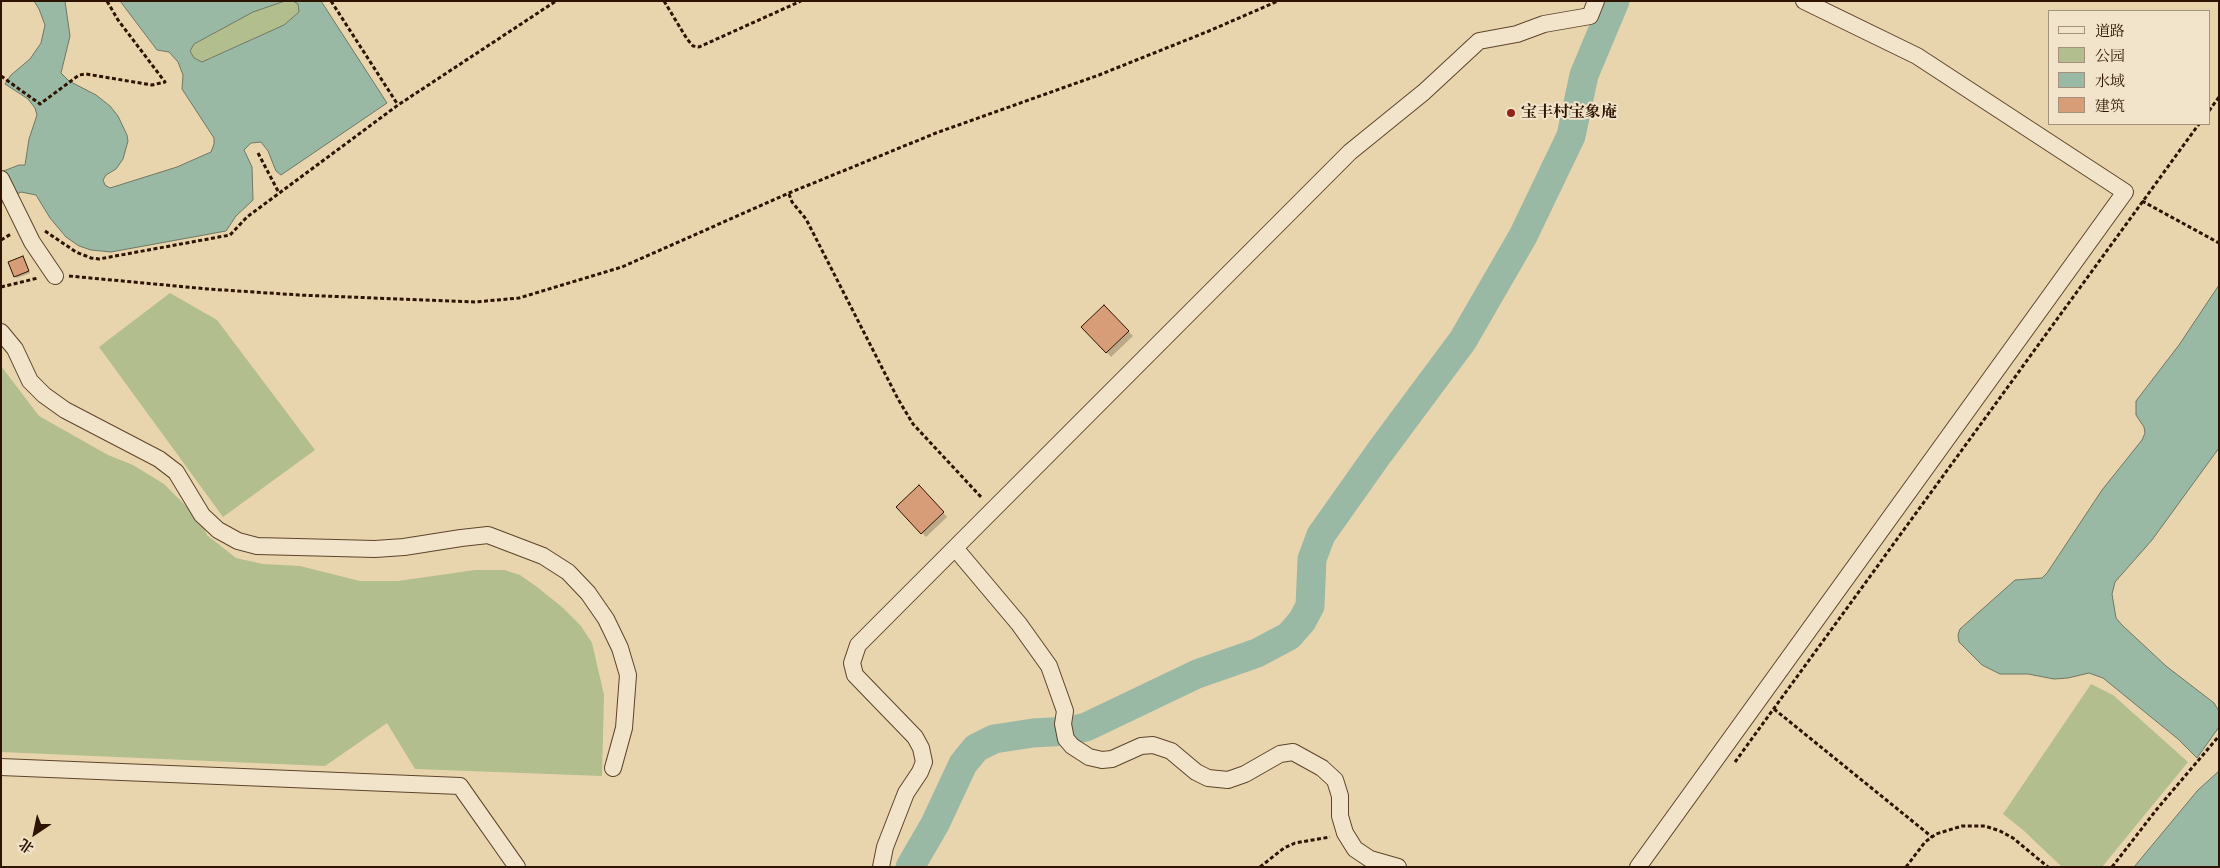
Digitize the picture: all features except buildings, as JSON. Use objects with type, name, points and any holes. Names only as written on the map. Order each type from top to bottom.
[{"type":"street","points":[[881,867],[885,846],[906,793],[920,772],[924,762],[921,748],[915,737],[855,675],[854,657],[858,646],[1350,152],[1424,92],[1479,41],[1517,34],[1544,24],[1590,16],[1596,1]]},
{"type":"street","points":[[1638,867],[2125,192],[1916,56],[1804,1]]},
{"type":"street","points":[[1,179],[16,208],[18,231],[55,276]]},
{"type":"street","points":[[1,332],[15,349],[30,381],[44,395],[65,410],[159,459],[176,472],[202,515],[218,530],[238,541],[257,546],[375,549],[488,536],[543,556],[568,572],[588,593],[606,619],[620,648],[628,674],[624,728],[613,768]]},
{"type":"street","points":[[955,548],[1019,624],[1049,666],[1065,711],[1065,731],[1072,746],[1089,756],[1102,760],[1141,746],[1153,745],[1171,751],[1196,772],[1208,778],[1228,780],[1246,774],[1280,754],[1293,752],[1322,768],[1335,780],[1340,796],[1340,816],[1345,833],[1355,848],[1370,860],[1398,867]]},
{"type":"street","points":[[1,767],[460,786],[517,867]]},
{"type":"path","points":[[2,77],[40,104],[78,75],[86,74],[152,85],[165,82],[118,20],[107,1]]},
{"type":"path","points":[[331,1],[398,105]]},
{"type":"path","points":[[1,240],[18,231],[42,230],[76,252],[99,259],[230,236],[247,216],[398,105],[556,1]]},
{"type":"path","points":[[664,1],[687,39],[693,46],[699,47],[801,1]]},
{"type":"path","points":[[1,287],[45,276],[55,276],[290,294],[475,302],[519,298],[622,266],[936,133],[1191,39],[1278,1]]},
{"type":"path","points":[[2210,110],[2219,97]]},
{"type":"path","points":[[1734,764],[2198,125]]},
{"type":"path","points":[[258,153],[279,193]]},
{"type":"path","points":[[789,194],[792,202],[806,219],[898,399],[913,424],[993,510]]},
{"type":"path","points":[[2143,202],[2219,242]]},
{"type":"path","points":[[1774,710],[1932,837]]},
{"type":"path","points":[[2112,867],[2157,809],[2219,736]]},
{"type":"path","points":[[1906,867],[1925,842],[1949,829],[1962,826],[1985,826],[2014,838],[2048,867]]},
{"type":"path","points":[[1260,867],[1284,848],[1295,843],[1338,837],[1345,833]]},
{"type":"green space","points":[[285,1],[293,1],[298,4],[299,12],[284,25],[202,62],[194,58],[190,51],[194,44],[253,12]]},
{"type":"green space","points":[[170,293],[217,320],[315,450],[223,517],[99,347]]},
{"type":"green space","points":[[1,366],[39,416],[108,455],[133,465],[164,484],[193,513],[207,535],[236,558],[263,564],[300,566],[360,581],[398,581],[475,570],[504,570],[520,575],[562,607],[581,626],[592,643],[604,695],[602,776],[415,769],[387,723],[325,766],[1,752]]},
{"type":"green space","points":[[2091,684],[2113,695],[2188,762],[2102,867],[2062,867],[2003,814]]},
{"type":"water","points":[[34,1],[65,1],[70,36],[61,73],[69,81],[96,95],[110,106],[118,116],[127,135],[128,141],[123,159],[116,169],[106,175],[103,180],[105,185],[110,188],[177,167],[211,152],[214,144],[214,138],[182,89],[183,75],[178,62],[169,52],[157,50],[120,1],[285,1],[253,12],[194,44],[190,51],[194,58],[202,62],[284,25],[299,12],[298,4],[293,1],[321,1],[387,103],[281,175],[276,171],[268,151],[261,142],[251,143],[244,150],[252,167],[253,200],[236,216],[226,231],[111,252],[91,250],[79,246],[66,237],[50,218],[36,195],[21,192],[3,201],[1,205],[1,172],[19,165],[25,165],[29,139],[37,115],[35,108],[28,99],[5,84],[11,75],[30,59],[41,43],[45,25]]},
{"type":"water","points":[[2219,285],[2219,448],[2152,540],[2115,582],[2112,594],[2116,618],[2122,625],[2166,666],[2214,703],[2219,711],[2219,727],[2197,758],[2178,739],[2103,678],[2089,673],[2054,679],[2028,674],[2000,674],[1982,665],[1959,642],[1958,635],[1960,629],[2015,580],[2042,578],[2047,573],[2102,490],[2142,440],[2145,433],[2144,427],[2136,415],[2136,401],[2179,345]]},
{"type":"water","points":[[2219,771],[2219,867],[2134,867],[2198,790]]},
{"type":"waterway","points":[[910,867],[935,824],[963,764],[976,748],[994,739],[1033,733],[1069,731],[1086,727],[1197,674],[1257,653],[1289,636],[1302,621],[1310,606],[1312,559],[1321,535],[1463,340],[1523,236],[1571,136],[1584,75],[1615,1]]},
{"type":"place","name":"宝丰村宝象庵","points":[[1511,113]]}]
